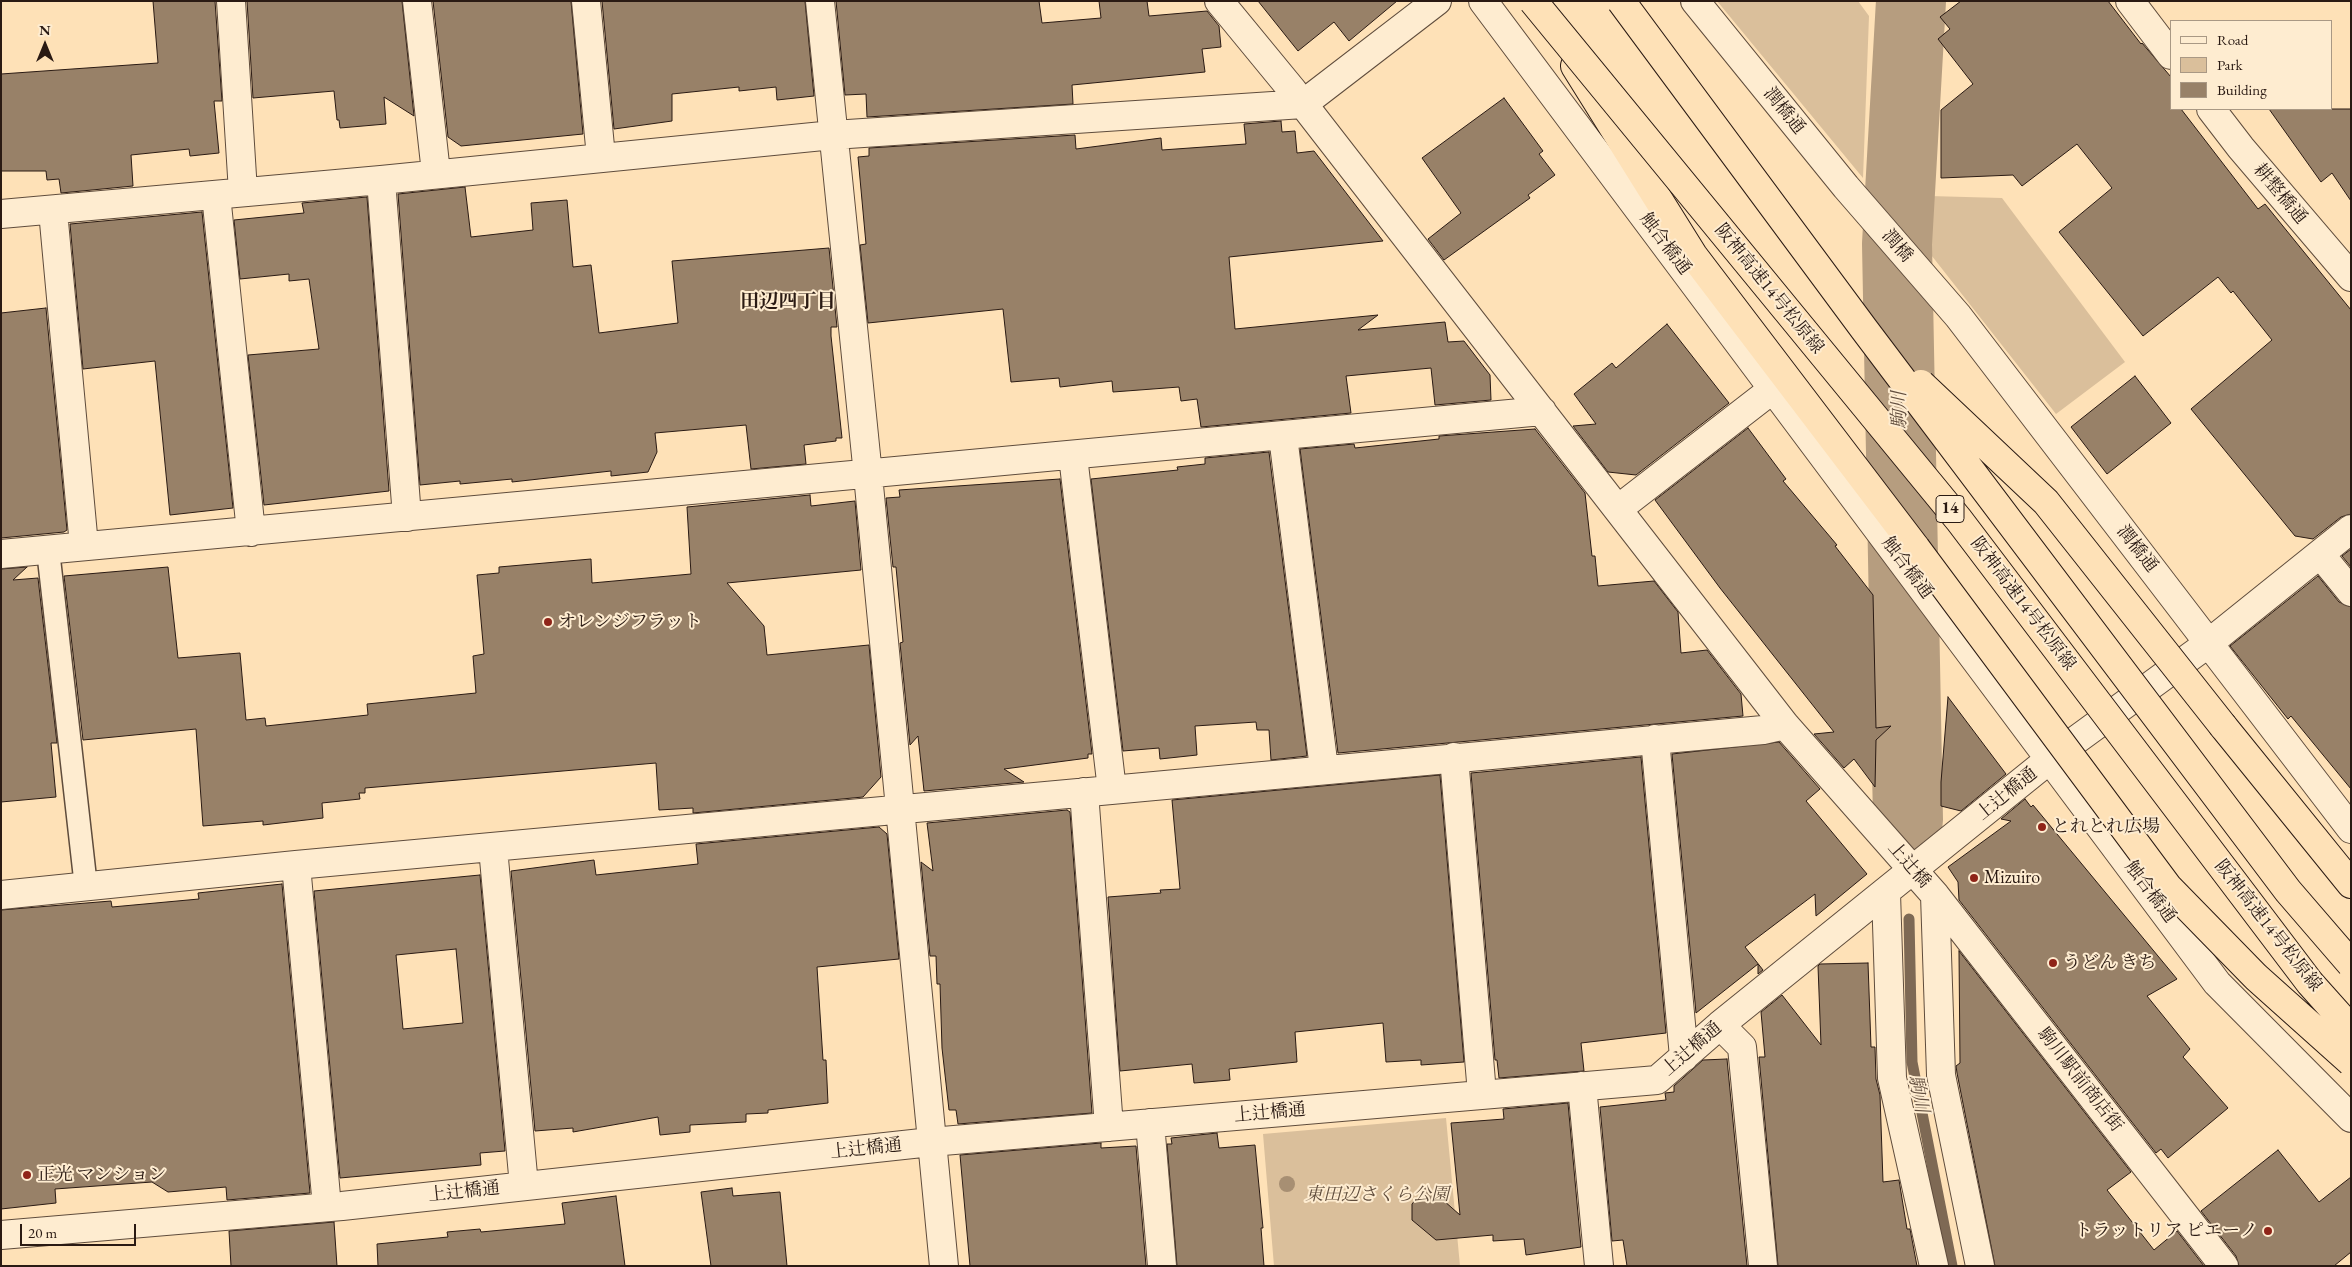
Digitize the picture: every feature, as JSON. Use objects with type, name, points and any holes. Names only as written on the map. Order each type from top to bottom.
[{"type":"highway","name":"14","points":[[1620,1],[1864,329],[2288,891],[2351,964]]},
{"type":"highway","points":[[1538,7],[1692,254],[1916,548],[2168,887],[2256,977],[2351,1062]]},
{"type":"highway","name":"阪神高速14号松原線","points":[[1538,7],[1960,520],[2310,983],[2351,1029]]},
{"type":"highway","points":[[1864,329],[2046,502],[2351,884]]},
{"type":"street","points":[[231,1],[243,192]]},
{"type":"street","points":[[418,1],[436,173]]},
{"type":"street","points":[[586,1],[601,157]]},
{"type":"street","points":[[820,1],[868,475],[944,1266]]},
{"type":"street","name":"上辻橋","points":[[1218,1],[1303,104],[1785,725],[1935,894]]},
{"type":"street","points":[[1,214],[53,211],[381,180],[436,173],[833,135],[1303,104],[1437,1]]},
{"type":"street","name":"触合橋通","points":[[1483,1],[2217,983],[2351,1118]]},
{"type":"street","name":"潤橋通","points":[[1695,1],[1875,220]]},
{"type":"street","points":[[2130,1],[2170,54]]},
{"type":"street","name":"耕整橋通","points":[[2213,110],[2241,148],[2351,277]]},
{"type":"street","points":[[381,180],[408,517]]},
{"type":"street","points":[[216,195],[251,532]]},
{"type":"street","points":[[53,211],[84,546]]},
{"type":"street","name":"潤橋","points":[[1875,220],[1920,272]]},
{"type":"street","name":"潤橋通","points":[[1920,272],[1958,316],[2351,829]]},
{"type":"street","points":[[1618,509],[1773,389]]},
{"type":"street","points":[[1,554],[1542,411]]},
{"type":"street","points":[[1283,436],[1324,770]]},
{"type":"street","points":[[1073,456],[1112,790]]},
{"type":"street","name":"上辻橋通","points":[[1,1235],[327,1207],[931,1142],[1657,1080],[1720,1025],[2050,759],[2209,642],[2351,529]]},
{"type":"street","points":[[2320,554],[2351,592]]},
{"type":"street","points":[[1,895],[296,865],[1763,730],[1785,725]]},
{"type":"street","points":[[1655,739],[1684,1057]]},
{"type":"street","points":[[1454,757],[1482,1094]]},
{"type":"street","points":[[1084,792],[1109,1127]]},
{"type":"street","points":[[493,848],[524,1186]]},
{"type":"street","points":[[296,865],[327,1207]]},
{"type":"street","points":[[1886,893],[1892,1078],[1934,1266]]},
{"type":"street","points":[[1935,894],[1941,1075],[1980,1266]]},
{"type":"street","name":"駒川駅前商店街","points":[[1935,894],[2224,1266]]},
{"type":"street","points":[[1720,1025],[1742,1047],[1763,1266]]},
{"type":"street","points":[[1582,1086],[1599,1266]]},
{"type":"street","points":[[1150,1123],[1162,1266]]},
{"type":"lane","points":[[48,550],[86,887]]},
{"type":"green space","points":[[1717,1],[1858,1],[1869,16],[1863,178]]},
{"type":"green space","points":[[1929,196],[2002,198],[2125,362],[2056,414],[1928,251]]},
{"type":"green space","name":"東田辺さくら公園","points":[[1446,1118],[1460,1266],[1274,1266],[1263,1134]]},
{"type":"building","points":[[153,1],[215,1],[222,101],[214,101],[219,153],[190,156],[189,149],[131,155],[133,186],[61,193],[59,179],[47,180],[46,171],[1,171],[1,74],[158,63]]},
{"type":"building","points":[[247,1],[402,1],[414,116],[384,97],[386,124],[340,128],[339,120],[337,120],[334,91],[253,98]]},
{"type":"building","points":[[433,1],[571,1],[583,134],[461,146],[448,137]]},
{"type":"building","points":[[602,1],[805,1],[814,96],[777,100],[776,87],[739,91],[739,87],[672,94],[672,121],[614,129]]},
{"type":"building","points":[[836,1],[1039,1],[1042,23],[1101,18],[1099,1],[1147,1],[1149,16],[1207,11],[1219,26],[1221,47],[1202,49],[1205,72],[1072,85],[1073,104],[867,117],[866,94],[845,95]]},
{"type":"building","points":[[1258,1],[1397,1],[1349,41],[1334,22],[1298,51]]},
{"type":"building","points":[[1961,1],[2108,1],[2141,44],[2170,76],[2170,110],[2182,110],[2258,209],[2265,204],[2351,310],[2351,514],[2341,517],[2313,539],[2295,536],[2191,409],[2272,340],[2233,291],[2231,293],[2218,277],[2143,336],[2059,232],[2112,188],[2077,144],[2022,186],[2013,175],[1941,178],[1941,110],[1973,84],[1938,39],[1950,29],[1940,17]]},
{"type":"building","points":[[1504,98],[1543,151],[1539,154],[1555,175],[1528,195],[1530,198],[1444,260],[1428,239],[1461,213],[1422,158]]},
{"type":"building","points":[[2351,109],[2351,201],[2332,173],[2321,182],[2270,110]]},
{"type":"building","points":[[1281,121],[1282,132],[1295,131],[1297,153],[1314,151],[1383,241],[1229,257],[1235,329],[1378,315],[1358,330],[1445,322],[1448,342],[1464,341],[1490,375],[1491,400],[1435,405],[1431,368],[1346,376],[1351,413],[1201,427],[1197,399],[1181,401],[1179,387],[1113,392],[1112,381],[1060,387],[1059,378],[1011,382],[1003,309],[868,323],[860,245],[866,244],[858,157],[869,156],[869,148],[1075,135],[1076,149],[1161,138],[1162,150],[1246,144],[1244,124]]},
{"type":"building","points":[[465,187],[471,237],[533,230],[531,203],[567,200],[573,267],[591,265],[599,333],[678,323],[672,261],[829,248],[837,327],[831,327],[831,336],[842,438],[836,438],[836,441],[804,445],[806,464],[751,469],[746,425],[655,433],[657,452],[648,472],[611,476],[611,471],[512,482],[512,479],[460,484],[460,481],[420,485],[398,194]]},
{"type":"building","points":[[367,197],[389,491],[264,505],[248,355],[319,349],[309,279],[289,281],[289,274],[240,279],[234,220],[304,213],[302,203]]},
{"type":"building","points":[[202,212],[233,508],[170,515],[155,361],[83,369],[70,224]]},
{"type":"building","points":[[46,308],[67,530],[64,532],[1,538],[1,313]]},
{"type":"building","points":[[1667,324],[1729,403],[1636,475],[1608,472],[1573,426],[1596,424],[1574,394],[1612,363],[1616,368]]},
{"type":"building","points":[[2135,376],[2171,423],[2107,474],[2071,427]]},
{"type":"building","points":[[1748,428],[1786,479],[1783,481],[1837,545],[1835,546],[1873,595],[1876,728],[1891,726],[1876,740],[1875,787],[1854,759],[1844,768],[1814,734],[1834,732],[1720,588],[1655,500]]},
{"type":"building","points":[[1535,429],[1585,493],[1592,556],[1595,556],[1598,586],[1654,581],[1678,612],[1681,653],[1707,650],[1741,694],[1743,716],[1338,753],[1300,449],[1354,444],[1355,448],[1439,439],[1439,436]]},
{"type":"building","points":[[1269,452],[1307,756],[1271,760],[1269,730],[1257,730],[1256,722],[1195,726],[1197,755],[1160,759],[1159,748],[1123,751],[1091,479],[1178,470],[1177,467],[1205,464],[1205,458]]},
{"type":"building","points":[[1060,479],[1092,754],[1088,754],[1088,758],[1004,769],[1024,782],[924,791],[918,736],[910,745],[900,643],[903,642],[896,567],[893,567],[886,498],[900,497],[899,490]]},
{"type":"building","points":[[810,495],[811,506],[855,501],[861,570],[727,583],[764,626],[767,655],[869,645],[881,777],[863,797],[693,813],[693,808],[659,810],[656,763],[365,788],[365,793],[359,793],[360,799],[322,803],[323,818],[263,825],[263,821],[203,826],[196,729],[83,740],[64,576],[168,567],[178,658],[240,653],[246,720],[265,718],[266,726],[368,715],[367,704],[476,693],[473,656],[484,654],[477,575],[499,573],[499,567],[591,559],[592,583],[691,574],[687,507]]},
{"type":"building","points":[[2351,549],[2351,567],[2342,556]]},
{"type":"building","points":[[27,567],[13,580],[38,578],[57,743],[51,743],[56,797],[1,802],[1,569]]},
{"type":"building","points":[[2318,576],[2339,602],[2351,607],[2351,789],[2291,716],[2288,719],[2230,646]]},
{"type":"building","points":[[1948,697],[2006,774],[1961,811],[1941,806],[1941,782]]},
{"type":"building","points":[[1779,742],[1820,789],[1806,801],[1867,874],[1816,916],[1815,894],[1745,947],[1763,970],[1758,974],[1758,964],[1696,1013],[1672,754]]},
{"type":"building","points":[[1641,757],[1666,1033],[1581,1043],[1584,1071],[1499,1078],[1497,1060],[1495,1060],[1471,773]]},
{"type":"building","points":[[1440,775],[1464,1062],[1421,1065],[1421,1060],[1386,1062],[1383,1023],[1295,1032],[1297,1062],[1229,1069],[1230,1080],[1194,1083],[1192,1064],[1120,1071],[1108,897],[1161,893],[1160,890],[1180,889],[1172,800]]},
{"type":"building","points":[[2025,799],[2031,807],[2033,805],[2177,979],[2147,996],[2190,1049],[2183,1057],[2228,1108],[2168,1158],[2161,1149],[2156,1153],[1959,900],[1958,882],[1948,867],[2011,821],[2001,819]]},
{"type":"building","points":[[1067,810],[1070,812],[1092,1113],[958,1124],[956,1110],[949,1110],[942,1048],[940,984],[937,984],[936,956],[930,956],[921,862],[933,871],[927,823]]},
{"type":"building","points":[[879,827],[887,834],[899,959],[817,967],[823,1060],[826,1060],[828,1103],[768,1110],[768,1113],[746,1114],[746,1122],[690,1125],[690,1132],[660,1135],[658,1117],[573,1132],[573,1128],[535,1131],[511,871],[594,860],[596,875],[698,864],[696,844]]},
{"type":"building","points":[[480,875],[505,1151],[480,1153],[481,1165],[340,1178],[314,891]],"holes":[[[456,949],[463,1023],[403,1029],[396,955]]]},
{"type":"building","points":[[282,884],[310,1193],[227,1200],[226,1187],[168,1192],[152,1182],[55,1189],[56,1203],[1,1209],[1,910],[111,901],[112,907],[199,899],[198,893]]},
{"type":"building","points":[[1959,951],[2131,1172],[2107,1190],[2154,1250],[2177,1231],[2204,1266],[1995,1266],[1956,1066],[1960,1063]]},
{"type":"building","points":[[1868,963],[1871,1047],[1875,1047],[1876,1079],[1880,1095],[1883,1182],[1899,1180],[1907,1229],[1910,1229],[1917,1266],[1778,1266],[1759,1057],[1765,1057],[1761,1012],[1782,995],[1821,1045],[1818,966],[1820,964]]},
{"type":"building","points":[[1727,1059],[1747,1266],[1627,1266],[1623,1240],[1612,1241],[1600,1107],[1666,1100],[1665,1093],[1674,1092],[1674,1086],[1703,1060]]},
{"type":"building","points":[[1568,1103],[1581,1247],[1526,1255],[1524,1239],[1493,1241],[1493,1235],[1436,1240],[1412,1220],[1412,1204],[1427,1186],[1460,1215],[1451,1123],[1504,1119],[1503,1109]]},
{"type":"building","points":[[1217,1133],[1219,1148],[1255,1145],[1263,1228],[1261,1228],[1264,1266],[1177,1266],[1167,1144],[1172,1144],[1171,1138]]},
{"type":"building","points":[[1101,1143],[1101,1148],[1136,1146],[1146,1266],[970,1266],[960,1155]]},
{"type":"building","points":[[2278,1150],[2319,1202],[2351,1177],[2351,1252],[2334,1266],[2239,1266],[2236,1256],[2201,1211]]},
{"type":"building","points":[[732,1188],[733,1196],[780,1192],[787,1266],[711,1266],[701,1192]]},
{"type":"building","points":[[616,1196],[625,1266],[378,1266],[377,1244],[448,1237],[447,1232],[480,1229],[481,1232],[565,1224],[562,1203]]},
{"type":"building","points":[[334,1222],[337,1266],[231,1266],[229,1231]]},
{"type":"waterway","name":"駒川","points":[[1908,820],[1897,244],[1911,1]]},
{"type":"waterway","name":"駒川","points":[[1909,919],[1912,1062],[1952,1266]]},
{"type":"place","name":"オレンジフラット","points":[[548,622]]},
{"type":"place","name":"とれとれ広場","points":[[2042,827]]},
{"type":"place","name":"Mizuiro","points":[[1974,878]]},
{"type":"place","name":"うどん きち","points":[[2053,963]]},
{"type":"place","name":"正光 マンション","points":[[27,1175]]},
{"type":"place","name":"トラットリア ピエーノ","points":[[2268,1231]]},
{"type":"district","name":"田辺四丁目","points":[[788,302]]}]
